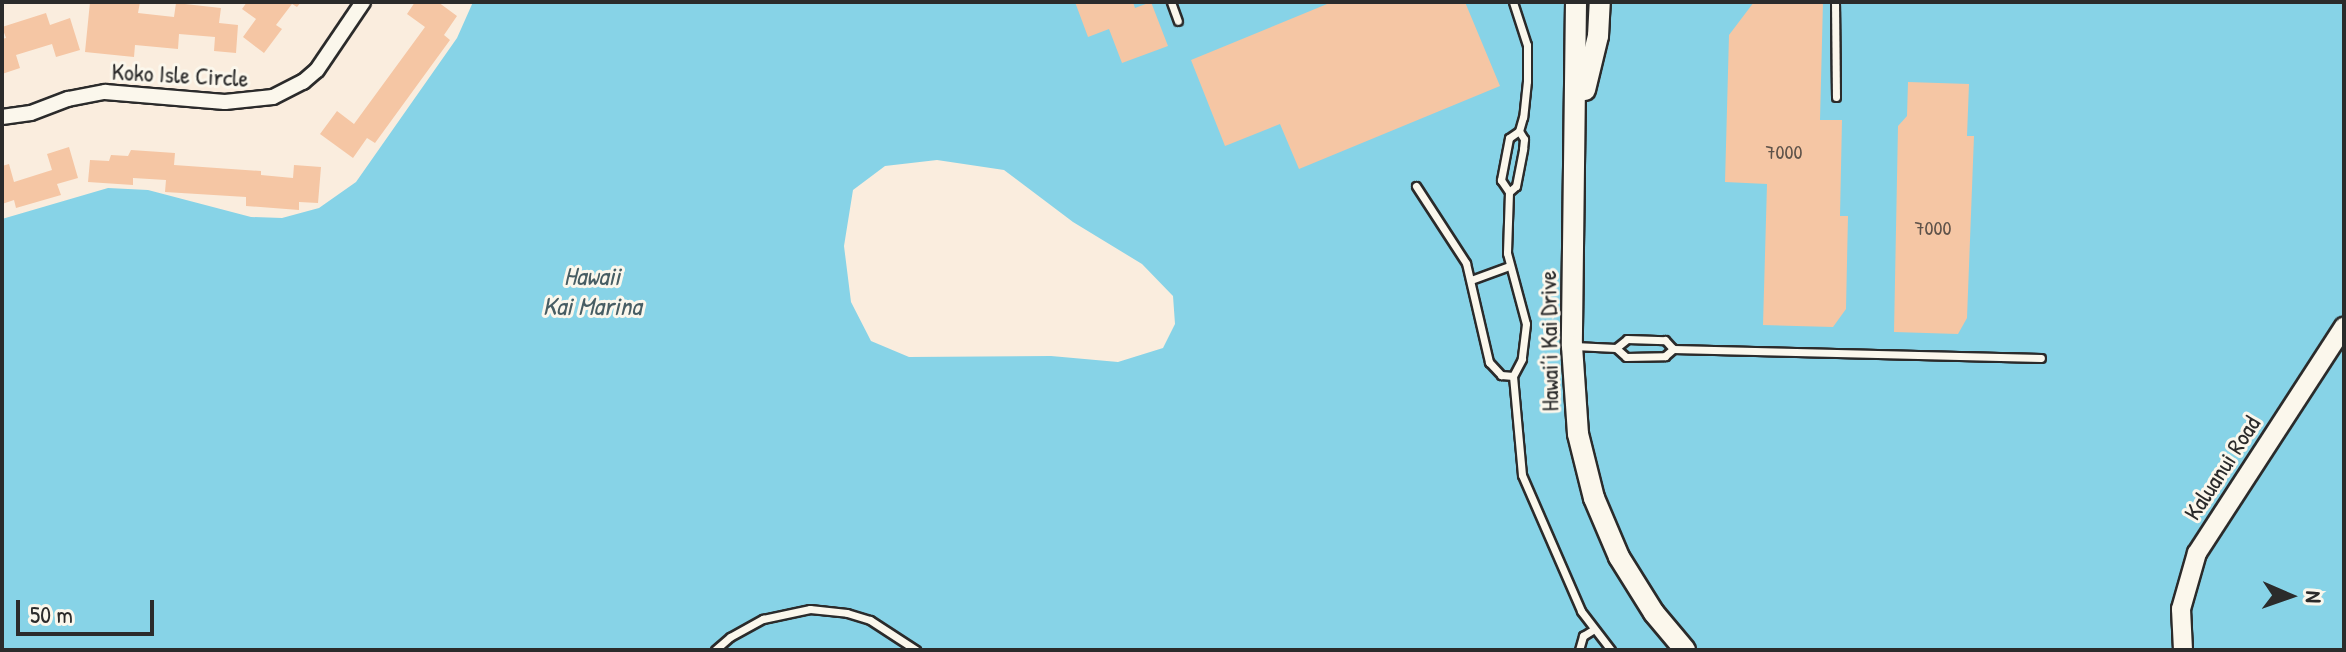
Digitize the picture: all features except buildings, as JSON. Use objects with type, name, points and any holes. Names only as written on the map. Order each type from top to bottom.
[{"type":"main road","name":"Hawai’i Kai Drive","points":[[1576,2],[1572,346],[1578,434],[1594,498],[1636,586],[1685,650]]},
{"type":"main road","points":[[1575,132],[1598,36],[1600,2]]},
{"type":"street","name":"Koko Isle Circle","points":[[2,117],[31,113],[68,99],[105,92],[225,102],[273,97],[303,82],[317,70],[363,2]]},
{"type":"street","name":"Kaluanui Road","points":[[2183,650],[2184,590],[2197,553],[2344,327]]},
{"type":"lane","points":[[1171,2],[1178,21]]},
{"type":"lane","points":[[1509,192],[1516,186],[1524,139],[1519,131],[1527,81],[1527,45],[1513,2]]},
{"type":"lane","points":[[1835,2],[1836,97]]},
{"type":"lane","points":[[1519,131],[1509,138],[1501,180],[1509,192],[1509,266],[1526,324],[1522,359],[1513,376],[1522,475],[1581,611],[1611,650]]},
{"type":"lane","points":[[1416,186],[1466,263],[1489,362],[1501,375],[1513,376]]},
{"type":"lane","points":[[1471,280],[1509,266]]},
{"type":"lane","points":[[1616,348],[1627,339],[1665,340],[1673,349]]},
{"type":"lane","points":[[1572,346],[1616,348],[1626,357],[1665,356],[1673,349],[2041,358]]},
{"type":"lane","points":[[715,650],[763,619],[810,609],[835,610],[870,620],[916,650]]},
{"type":"lane","points":[[1579,650],[1583,636],[1594,629]]},
{"type":"water","name":"Hawaii Kai Marina","points":[[473,2],[2344,2],[2344,650],[2,650],[2,219],[108,188],[148,190],[251,217],[282,218],[319,208],[356,182],[457,38]],"holes":[[[937,160],[1004,170],[1073,222],[1142,264],[1173,296],[1175,324],[1163,348],[1118,362],[1051,356],[909,357],[871,341],[851,302],[844,246],[853,190],[885,166]]]}]
